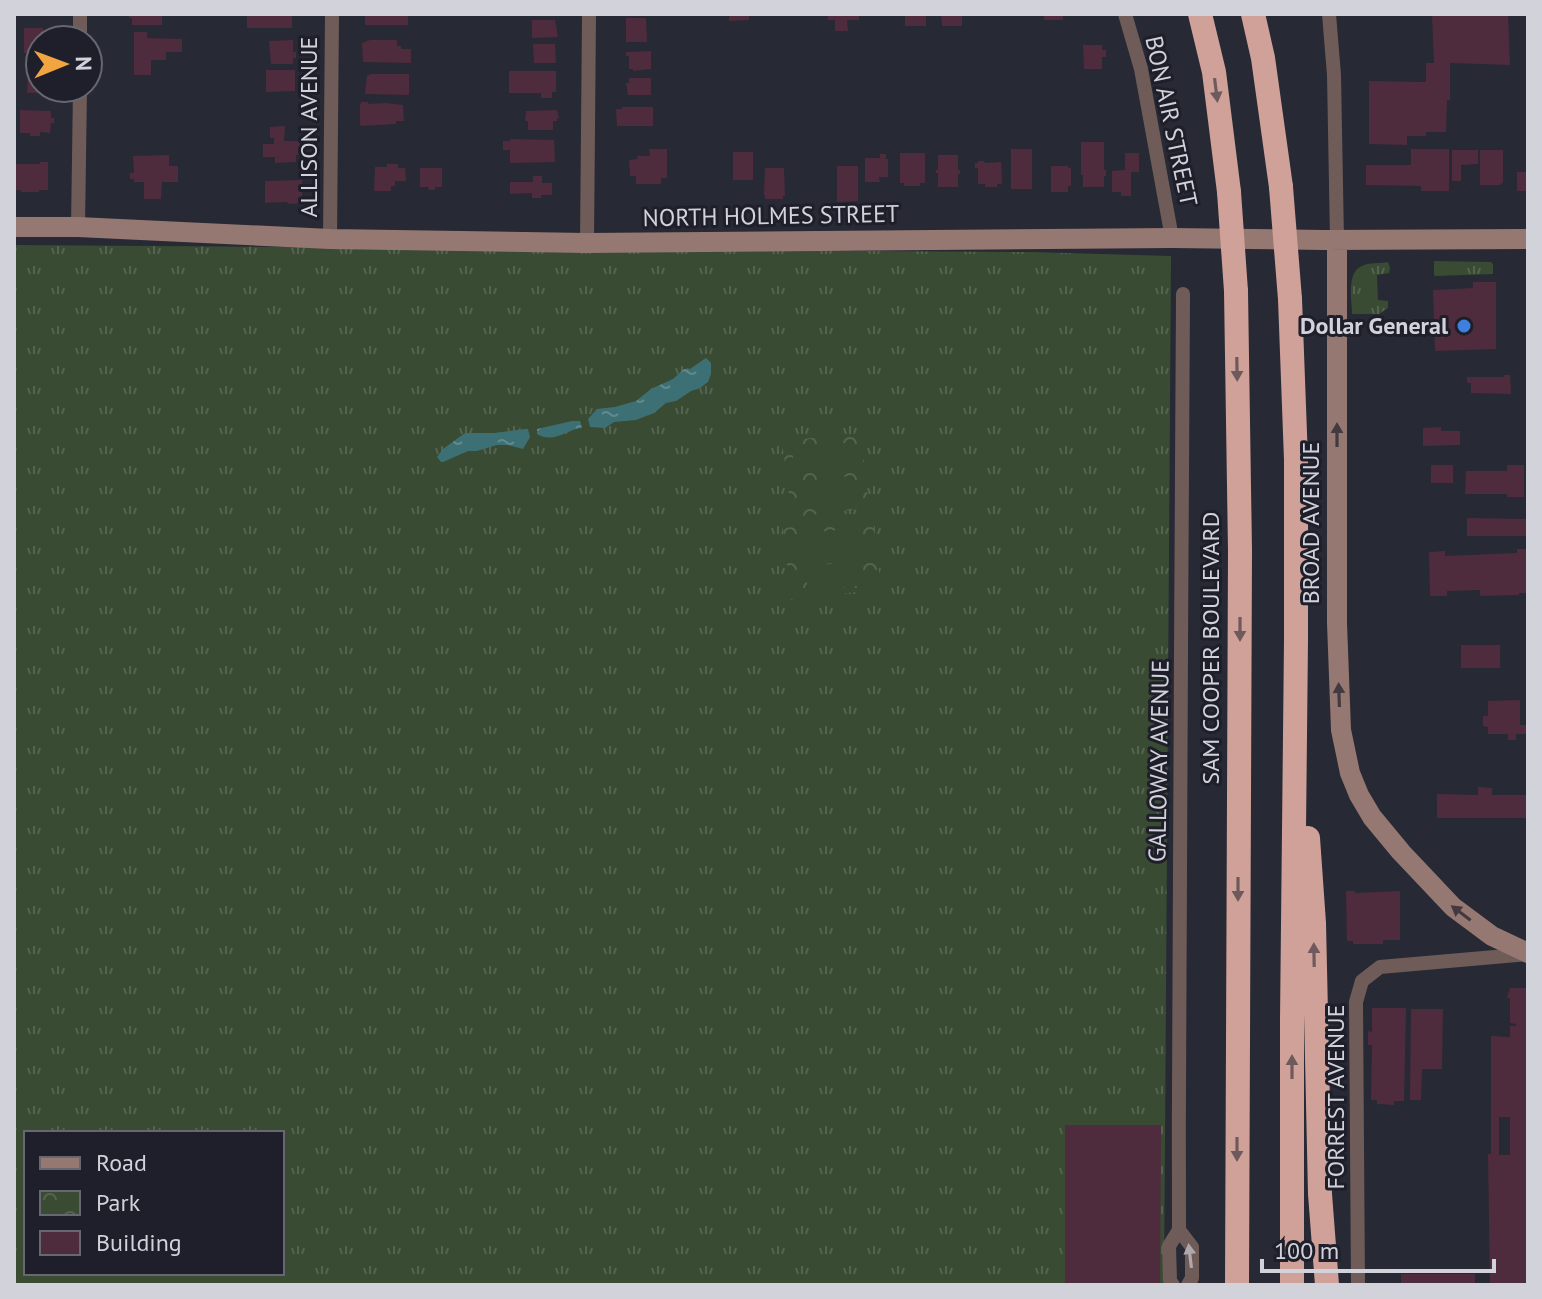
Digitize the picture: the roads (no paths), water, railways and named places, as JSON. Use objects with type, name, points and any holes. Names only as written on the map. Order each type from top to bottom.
[{"type":"highway","name":"SAM COOPER BOULEVARD","points":[[1200,14],[1214,72],[1229,192],[1236,291],[1240,551],[1237,1285]]},
{"type":"highway","points":[[1253,14],[1263,58],[1281,187],[1290,299],[1296,460],[1292,1285]]},
{"type":"highway","points":[[1296,640],[1314,923],[1320,1194],[1327,1285]]},
{"type":"main road","name":"NORTH HOLMES STREET","points":[[14,227],[78,227],[330,239],[587,243],[1172,238],[1528,239]]},
{"type":"main road","name":"BROAD AVENUE","points":[[1337,240],[1337,623],[1341,730],[1350,773],[1372,817],[1453,907],[1492,936],[1528,954]]},
{"type":"street","name":"ALLISON AVENUE","points":[[330,239],[332,14]]},
{"type":"street","points":[[587,243],[589,14]]},
{"type":"street","name":"BON AIR STREET","points":[[1125,14],[1141,69],[1172,238]]},
{"type":"street","name":"BROAD AVENUE","points":[[1329,14],[1334,75],[1337,240]]},
{"type":"street","points":[[78,227],[80,104]]},
{"type":"street","name":"GALLOWAY AVENUE","points":[[1173,1285],[1170,1281],[1169,1246],[1179,1230],[1183,294]]},
{"type":"street","name":"FORREST AVENUE","points":[[1358,1285],[1356,1002],[1362,981],[1380,967],[1528,954]]},
{"type":"street","name":"GALLOWAY AVENUE","points":[[1179,1230],[1192,1247],[1192,1278],[1188,1285]]},
{"type":"water","points":[[706,358],[711,363],[711,374],[708,382],[700,388],[636,420],[614,422],[605,428],[590,427],[588,419],[597,409],[636,401]]},
{"type":"water","points":[[580,421],[582,428],[549,438],[537,434],[537,429]]},
{"type":"water","points":[[528,429],[530,437],[523,449],[497,445],[468,451],[443,462],[437,457],[465,433]]},
{"type":"place","name":"Dollar General","points":[[1464,326]]}]
